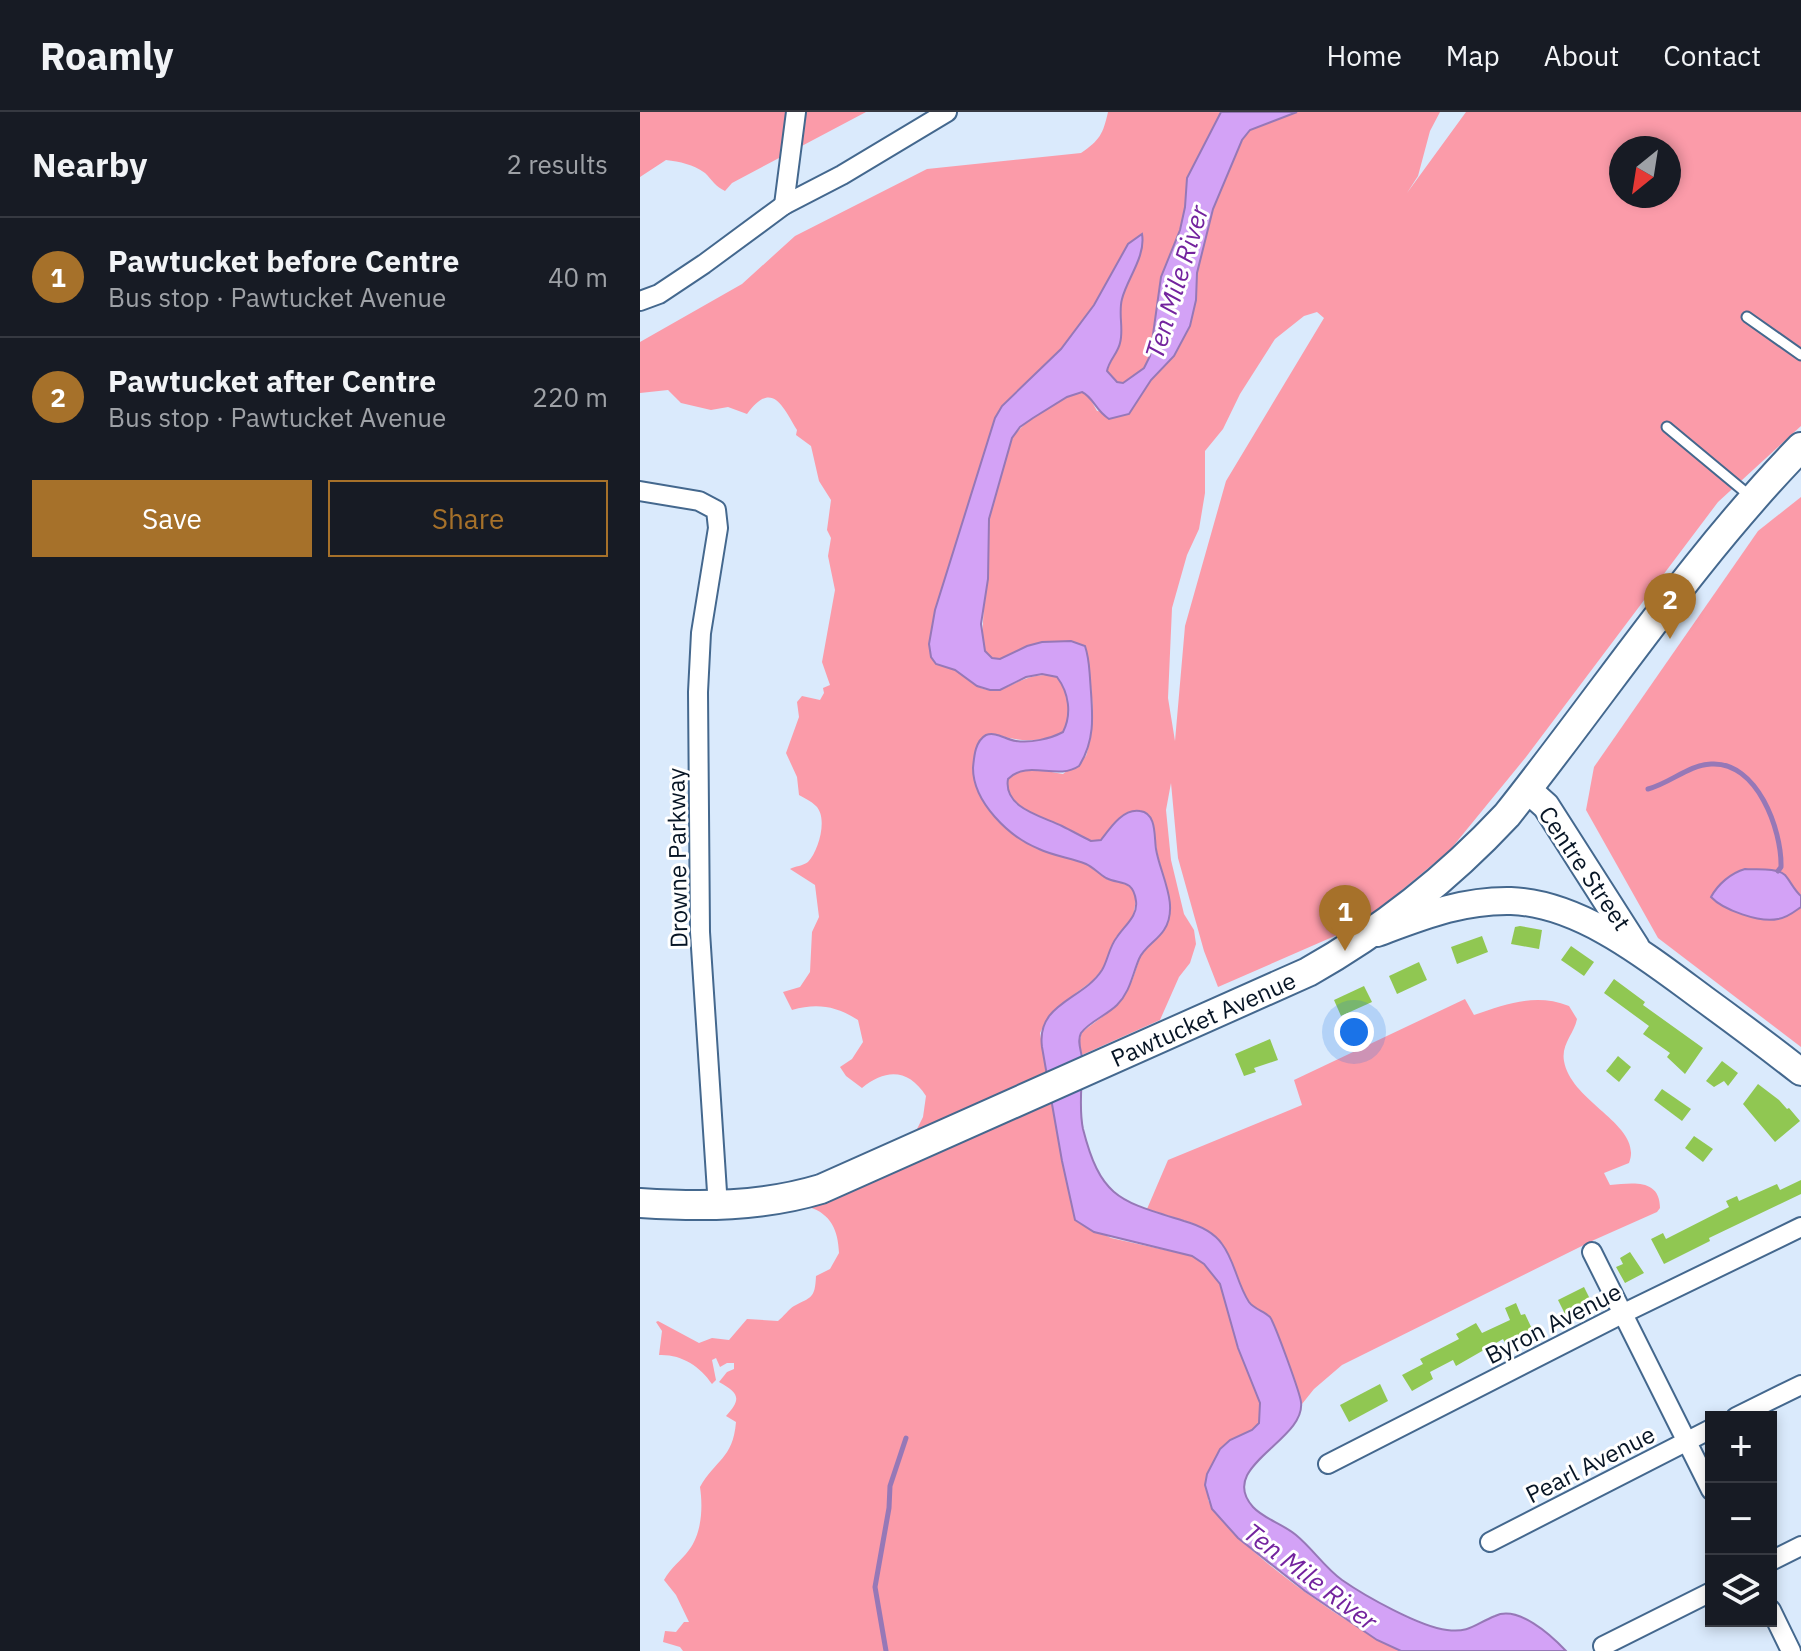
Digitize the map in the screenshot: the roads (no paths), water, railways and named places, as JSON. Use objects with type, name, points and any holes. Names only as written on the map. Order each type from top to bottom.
[{"type":"main road","name":"Pawtucket Avenue","points":[[640,1203],[718,1207],[763,1202],[821,1189],[1308,972],[1370,935],[1486,837],[1527,789],[1699,563],[1752,498],[1801,447]]},
{"type":"main road","name":"Centre Street","points":[[1527,789],[1546,806],[1638,951]]},
{"type":"main road","name":"Centre Street","points":[[1370,935],[1454,905],[1514,901],[1547,907],[1585,922],[1638,951],[1801,1072]]},
{"type":"street","points":[[784,205],[796,112]]},
{"type":"street","points":[[640,301],[659,294],[704,264],[784,205],[842,175],[947,112]]},
{"type":"street","name":"Drowne Parkway","points":[[640,491],[699,501],[716,510],[718,528],[701,633],[698,692],[700,932],[718,1207]]},
{"type":"street","name":"Byron Avenue","points":[[1328,1464],[1622,1314],[1801,1227]]},
{"type":"street","points":[[1592,1252],[1707,1483]]},
{"type":"street","points":[[1748,1411],[1801,1385]]},
{"type":"street","name":"Pearl Avenue","points":[[1490,1542],[1705,1432]]},
{"type":"street","points":[[1777,1558],[1801,1546]]},
{"type":"street","points":[[1603,1646],[1705,1595]]},
{"type":"street","points":[[1777,1622],[1791,1651]]},
{"type":"lane","points":[[1747,317],[1801,355]]},
{"type":"lane","points":[[1667,427],[1752,498]]},
{"type":"water","name":"Ten Mile River","points":[[1221,112],[1297,112],[1250,130],[1242,140],[1213,209],[1197,273],[1196,300],[1190,326],[1174,356],[1151,380],[1129,414],[1109,419],[1082,392],[1067,397],[1020,427],[1012,438],[989,519],[988,579],[981,624],[985,651],[992,658],[1000,659],[1042,642],[1071,641],[1085,646],[1089,670],[1091,734],[1079,766],[1061,772],[1033,770],[1016,773],[1008,779],[1008,789],[1026,810],[1091,841],[1101,840],[1128,813],[1145,813],[1154,826],[1156,849],[1170,900],[1164,930],[1141,955],[1125,995],[1113,1009],[1081,1033],[1083,1129],[1097,1170],[1106,1184],[1129,1202],[1195,1224],[1214,1235],[1226,1251],[1249,1302],[1273,1322],[1301,1402],[1299,1416],[1290,1429],[1253,1466],[1246,1479],[1245,1492],[1253,1507],[1296,1535],[1342,1580],[1408,1617],[1436,1628],[1455,1631],[1495,1616],[1514,1615],[1534,1623],[1566,1651],[1401,1651],[1377,1640],[1305,1591],[1238,1538],[1212,1509],[1205,1485],[1207,1474],[1220,1449],[1259,1423],[1260,1403],[1238,1348],[1220,1284],[1204,1264],[1192,1256],[1094,1232],[1075,1220],[1042,1047],[1042,1032],[1053,1011],[1094,980],[1102,970],[1114,941],[1135,911],[1134,894],[1129,885],[1106,878],[1086,864],[1045,851],[1016,836],[995,817],[979,793],[973,768],[979,741],[986,735],[1028,741],[1063,732],[1068,718],[1068,704],[1057,677],[1042,674],[1026,677],[1000,690],[990,690],[977,686],[955,670],[936,664],[931,657],[929,644],[935,610],[995,418],[1002,406],[1061,349],[1094,305],[1128,244],[1142,234],[1139,259],[1122,299],[1120,343],[1107,371],[1117,382],[1123,383],[1144,368],[1150,356],[1161,277],[1180,230],[1187,178]]},
{"type":"water","points":[[1745,869],[1781,872],[1801,896],[1801,907],[1781,918],[1770,920],[1733,911],[1711,897],[1725,880]]},
{"type":"waterway","points":[[1648,789],[1703,765],[1727,766],[1741,774],[1764,800],[1771,817],[1780,852],[1781,867],[1778,871]]},
{"type":"waterway","points":[[886,1651],[875,1587],[890,1486],[906,1438]]},
{"type":"place","name":"Pawtucket after Centre","points":[[1670,639]]},
{"type":"place","name":"Pawtucket before Centre","points":[[1345,951]]}]
